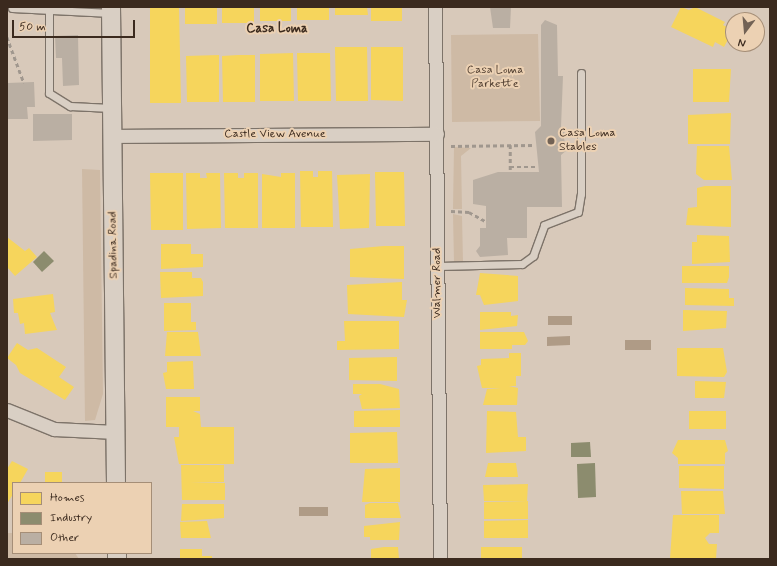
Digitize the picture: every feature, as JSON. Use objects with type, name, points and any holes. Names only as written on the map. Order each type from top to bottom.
[{"type":"street","name":"Walmer Road","points":[[435,7],[440,559]]},
{"type":"street","name":"Spadina Road","points":[[111,10],[116,482]]},
{"type":"street","name":"Castle View Avenue","points":[[112,136],[437,134]]},
{"type":"street","points":[[7,410],[54,429],[116,432]]},
{"type":"lane","points":[[12,8],[49,11],[111,10]]},
{"type":"lane","points":[[49,11],[49,93],[70,106],[112,108]]},
{"type":"lane","points":[[438,266],[522,264],[533,256],[544,225],[578,212],[581,194],[581,74]]},
{"type":"path","points":[[7,37],[24,83]]},
{"type":"path","points":[[510,145],[510,168],[537,167]]},
{"type":"path","points":[[449,146],[535,145]]},
{"type":"path","points":[[450,211],[469,212],[484,221]]},
{"type":"green space","name":"Casa Loma Parkette","points":[[538,34],[540,121],[452,122],[451,35]]},
{"type":"green space","points":[[454,147],[471,148],[461,156],[462,209],[453,209]]},
{"type":"green space","points":[[82,169],[100,170],[103,394],[95,420],[85,421]]},
{"type":"green space","points":[[453,214],[462,216],[463,262],[454,262]]},
{"type":"green space","points":[[7,533],[12,533],[12,554],[76,554],[79,559],[7,559]]},
{"type":"shaded area","points":[[548,316],[572,316],[572,325],[548,325]]},
{"type":"shaded area","points":[[570,336],[570,345],[547,346],[547,337]]},
{"type":"shaded area","points":[[625,340],[651,340],[651,350],[625,350]]},
{"type":"shaded area","points":[[299,507],[328,507],[328,516],[299,516]]},
{"type":"building: Homes","points":[[150,7],[179,7],[181,103],[150,103]]},
{"type":"building: Homes","points":[[185,7],[217,7],[217,24],[185,24]]},
{"type":"building: Homes","points":[[222,7],[254,7],[254,23],[222,23]]},
{"type":"building: Homes","points":[[260,7],[291,7],[291,21],[260,21]]},
{"type":"building: Homes","points":[[297,7],[329,7],[329,20],[297,20]]},
{"type":"building: Homes","points":[[335,7],[367,7],[368,15],[335,15]]},
{"type":"building: Homes","points":[[371,7],[402,7],[402,21],[371,21]]},
{"type":"building: Homes","points":[[681,7],[689,10],[695,7],[725,22],[723,25],[725,26],[725,45],[724,47],[715,42],[713,47],[671,27]]},
{"type":"building: Homes","points":[[335,47],[367,47],[368,101],[336,101]]},
{"type":"building: Homes","points":[[371,47],[403,47],[403,101],[371,100]]},
{"type":"building: Homes","points":[[293,53],[294,101],[260,101],[260,54]]},
{"type":"building: Homes","points":[[297,53],[330,53],[331,101],[298,101]]},
{"type":"building: Homes","points":[[219,55],[219,102],[187,102],[186,56]]},
{"type":"building: Homes","points":[[255,55],[255,102],[223,102],[222,56]]},
{"type":"building: Homes","points":[[693,69],[731,69],[729,102],[693,102]]},
{"type":"building: Homes","points":[[731,113],[730,144],[688,144],[688,115]]},
{"type":"building: Homes","points":[[697,146],[729,146],[732,180],[704,180],[696,174]]},
{"type":"building: Homes","points":[[300,171],[313,171],[313,177],[318,177],[318,171],[332,171],[333,227],[301,227]]},
{"type":"building: Homes","points":[[375,172],[404,172],[405,226],[376,226]]},
{"type":"building: Homes","points":[[150,173],[183,173],[183,230],[151,230]]},
{"type":"building: Homes","points":[[186,173],[200,173],[200,178],[207,178],[206,173],[220,173],[221,228],[187,229]]},
{"type":"building: Homes","points":[[224,173],[238,173],[238,178],[244,178],[244,173],[258,173],[258,228],[225,228]]},
{"type":"building: Homes","points":[[281,173],[295,173],[295,228],[262,228],[262,174],[281,177]]},
{"type":"building: Homes","points":[[370,174],[369,228],[340,229],[337,175]]},
{"type":"building: Homes","points":[[705,186],[731,186],[731,227],[686,225],[688,208],[697,207],[697,188]]},
{"type":"building: Homes","points":[[697,235],[729,236],[730,262],[692,264],[692,242],[697,242]]},
{"type":"building: Homes","points":[[7,237],[25,251],[29,248],[37,257],[15,276],[7,267]]},
{"type":"building: Homes","points":[[161,244],[191,244],[191,254],[203,254],[203,267],[161,269]]},
{"type":"building: Homes","points":[[404,246],[404,279],[350,277],[350,249]]},
{"type":"building: Homes","points":[[682,266],[729,266],[729,277],[727,283],[682,283]]},
{"type":"building: Homes","points":[[160,272],[192,272],[192,278],[201,278],[203,282],[203,296],[161,298]]},
{"type":"building: Homes","points":[[480,273],[518,276],[518,301],[484,305],[480,295],[476,295]]},
{"type":"building: Homes","points":[[402,282],[402,300],[407,300],[404,317],[348,314],[347,285]]},
{"type":"building: Homes","points":[[685,288],[729,289],[729,298],[734,298],[734,306],[685,305]]},
{"type":"building: Homes","points":[[53,294],[55,312],[50,313],[57,330],[25,334],[24,323],[20,324],[18,313],[14,313],[13,299]]},
{"type":"building: Homes","points":[[164,303],[191,303],[191,322],[196,322],[196,330],[164,331]]},
{"type":"building: Homes","points":[[683,310],[727,311],[726,328],[683,331]]},
{"type":"building: Homes","points":[[480,312],[511,312],[511,316],[518,315],[517,326],[480,330]]},
{"type":"building: Homes","points":[[344,321],[399,321],[399,349],[337,350],[337,341],[345,341]]},
{"type":"building: Homes","points":[[167,332],[198,332],[201,356],[165,356]]},
{"type":"building: Homes","points":[[480,332],[524,332],[528,341],[525,345],[512,345],[512,349],[480,349]]},
{"type":"building: Homes","points":[[17,343],[28,350],[37,348],[66,367],[59,377],[74,387],[65,400],[20,373],[16,365],[7,358]]},
{"type":"building: Homes","points":[[677,348],[723,348],[727,372],[724,377],[677,376]]},
{"type":"building: Homes","points":[[509,353],[521,353],[521,376],[516,376],[516,386],[509,386],[518,388],[517,405],[483,405],[487,389],[501,388],[482,388],[477,366],[481,365],[481,359],[509,358]]},
{"type":"building: Homes","points":[[397,357],[397,381],[349,380],[349,358]]},
{"type":"building: Homes","points":[[193,361],[194,389],[166,389],[163,373],[167,372],[167,362]]},
{"type":"building: Homes","points":[[695,381],[726,382],[724,398],[695,398]]},
{"type":"building: Homes","points":[[353,384],[380,384],[399,389],[400,408],[362,409],[359,396],[362,394],[353,394]]},
{"type":"building: Homes","points":[[166,397],[200,397],[200,411],[193,411],[200,414],[201,427],[234,427],[234,464],[179,464],[174,437],[179,437],[179,427],[166,427]]},
{"type":"building: Homes","points":[[400,410],[400,427],[354,427],[354,411]]},
{"type":"building: Homes","points":[[487,411],[516,412],[518,437],[526,437],[526,451],[486,453]]},
{"type":"building: Homes","points":[[689,411],[726,411],[726,429],[689,429]]},
{"type":"building: Homes","points":[[397,432],[398,463],[350,463],[350,433]]},
{"type":"building: Homes","points":[[678,440],[725,440],[728,451],[725,453],[725,464],[678,464],[678,458],[672,453]]},
{"type":"building: Homes","points":[[12,461],[28,469],[21,482],[12,482],[12,496],[7,504],[7,469]]},
{"type":"building: Homes","points":[[488,463],[516,463],[518,477],[485,477]]},
{"type":"building: Homes","points":[[181,465],[224,465],[224,482],[190,483],[225,483],[225,500],[182,500]]},
{"type":"building: Homes","points":[[679,466],[724,466],[724,489],[679,488]]},
{"type":"building: Homes","points":[[400,468],[400,502],[362,502],[365,469]]},
{"type":"building: Homes","points":[[45,472],[62,472],[62,482],[45,482]]},
{"type":"building: Homes","points":[[528,484],[527,501],[484,501],[483,485]]},
{"type":"building: Homes","points":[[681,491],[723,491],[725,514],[682,514]]},
{"type":"building: Homes","points":[[528,501],[528,519],[484,519],[484,502]]},
{"type":"building: Homes","points":[[370,503],[398,503],[401,518],[365,518],[365,505]]},
{"type":"building: Homes","points":[[182,504],[224,504],[224,518],[181,521]]},
{"type":"building: Homes","points":[[673,515],[719,515],[719,533],[710,533],[705,538],[709,544],[717,544],[716,559],[670,559]]},
{"type":"building: Homes","points":[[528,520],[528,538],[484,538],[484,521]]},
{"type":"building: Homes","points":[[207,521],[211,538],[181,538],[180,522]]},
{"type":"building: Homes","points":[[400,522],[399,540],[370,540],[370,537],[364,537],[364,526]]},
{"type":"building: Homes","points":[[398,547],[399,559],[371,559],[371,549]]},
{"type":"building: Homes","points":[[481,547],[522,547],[522,559],[481,559]]},
{"type":"building: Homes","points":[[180,549],[202,549],[202,556],[212,556],[212,559],[180,559]]},
{"type":"building: Industry","points":[[44,251],[54,261],[42,272],[33,262]]},
{"type":"building: Industry","points":[[590,442],[591,457],[571,457],[571,443]]},
{"type":"building: Industry","points":[[595,463],[596,497],[578,498],[577,464]]},
{"type":"building: Other","points":[[490,7],[511,7],[510,28],[493,28]]},
{"type":"building: Other","name":"Casa Loma Stables","points":[[545,20],[557,25],[558,76],[563,76],[561,127],[566,130],[563,135],[567,150],[561,155],[562,207],[527,207],[527,238],[507,238],[508,255],[480,257],[476,251],[480,246],[480,228],[486,228],[486,206],[473,204],[473,180],[498,172],[539,172],[535,132],[541,126],[541,25]]},
{"type":"building: Other","points":[[78,35],[79,85],[63,86],[62,58],[56,58],[55,36]]},
{"type":"building: Other","points":[[34,82],[35,107],[27,107],[28,119],[7,119],[7,83]]},
{"type":"building: Other","points":[[33,114],[72,114],[72,140],[33,141]]},
{"type":"place","name":"Casa Loma Stables","points":[[551,141]]},
{"type":"district","name":"Casa Loma","points":[[277,29]]}]
